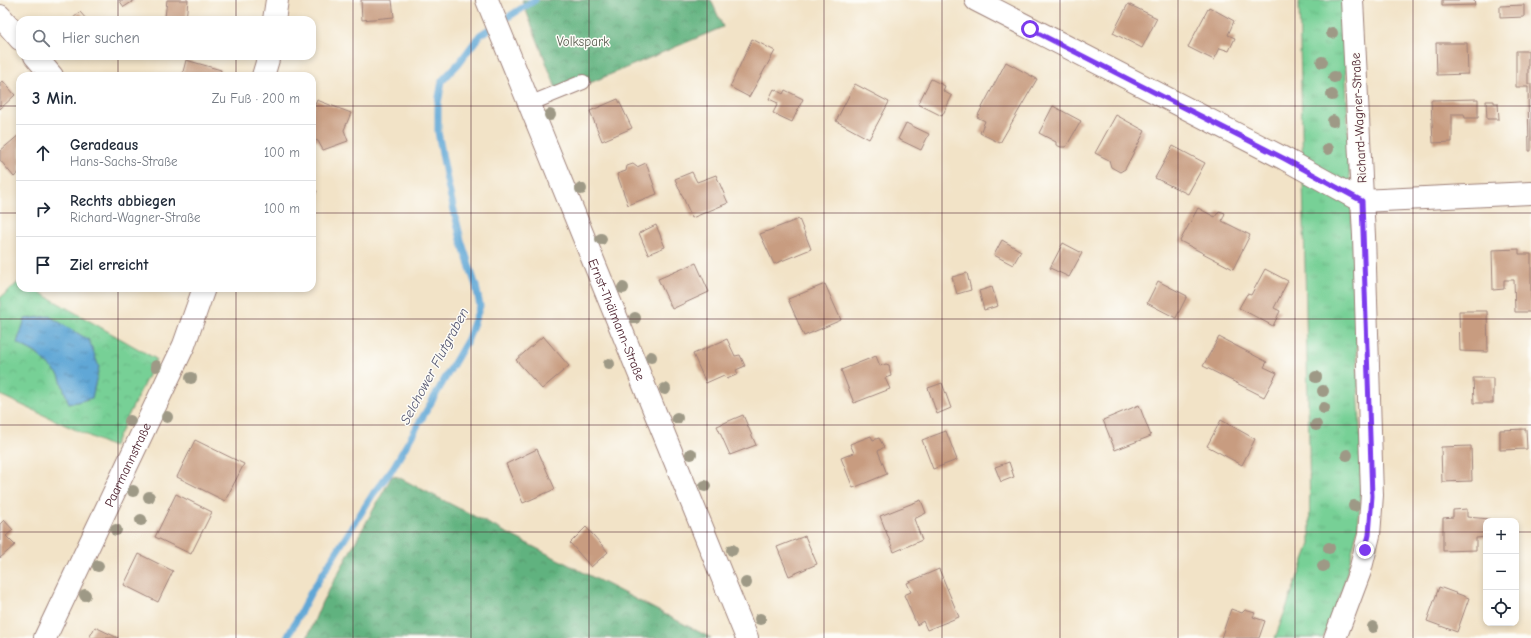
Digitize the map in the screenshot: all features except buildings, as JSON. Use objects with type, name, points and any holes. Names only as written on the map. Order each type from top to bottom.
[{"type":"street","points":[[274,16],[276,0]]},
{"type":"street","name":"Ernst-Thälmann-Straße","points":[[487,0],[747,638]]},
{"type":"street","points":[[976,0],[1000,6],[1362,201],[1531,193]]},
{"type":"street","name":"Richard-Wagner-Straße","points":[[1335,638],[1360,570],[1369,535],[1372,496],[1362,201],[1352,0]]},
{"type":"street","points":[[0,16],[16,34]]},
{"type":"street","points":[[38,60],[49,72]]},
{"type":"street","points":[[264,72],[268,60]]},
{"type":"street","name":"Paarmannstraße","points":[[46,638],[184,345],[203,292]]},
{"type":"lane","points":[[529,104],[583,82]]},
{"type":"green space","name":"Volkspark","points":[[522,0],[711,0],[723,27],[559,96]]},
{"type":"green space","points":[[1299,0],[1343,0],[1362,479],[1358,528],[1343,588],[1323,638],[1275,638],[1310,544]]},
{"type":"green space","points":[[16,284],[16,292],[39,292],[156,359],[113,447],[0,395],[0,298]]},
{"type":"green space","points":[[392,476],[398,477],[711,638],[307,638],[322,602]]},
{"type":"water","points":[[49,316],[89,340],[99,367],[92,398],[69,404],[59,375],[36,353],[17,343],[25,319]]},
{"type":"waterway","name":"Selchower Flutgraben","points":[[287,638],[310,594],[373,494],[393,468],[468,339],[480,306],[476,286],[461,240],[448,185],[438,132],[438,103],[442,81],[459,63],[480,35],[535,0]]},
{"type":"route","points":[[1030,29],[1285,159],[1362,201],[1372,496],[1369,535],[1365,550]]}]
